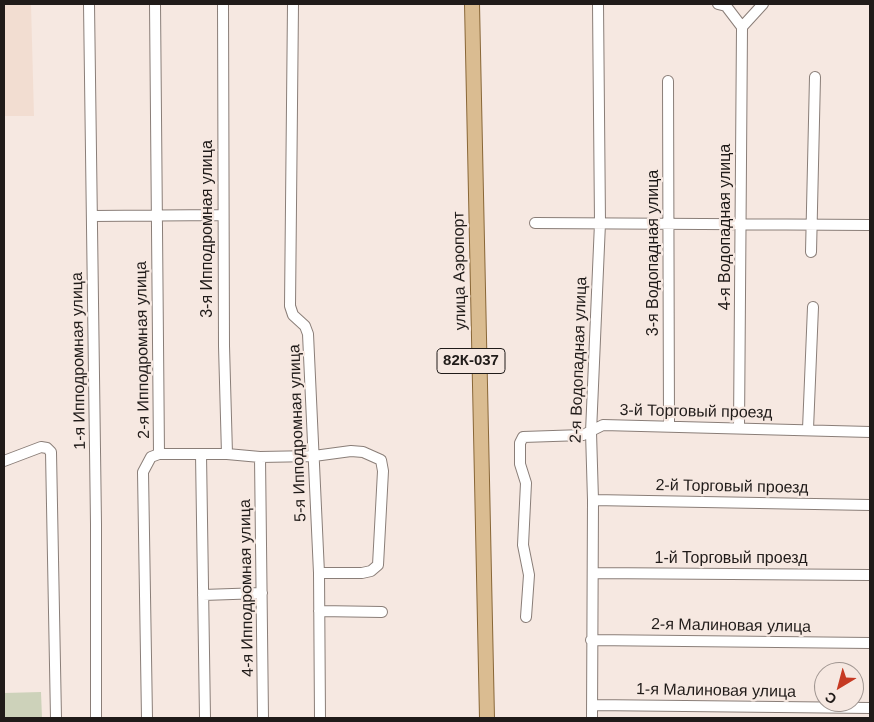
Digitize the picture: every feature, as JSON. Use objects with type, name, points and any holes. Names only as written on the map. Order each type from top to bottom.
[{"type":"main road","name":"улица Аэропорт","points":[[463,4],[479,718]]},
{"type":"main road","name":"улица Аэропорт","points":[[472,4],[487,718]]},
{"type":"street","name":"1-я Ипподромная улица","points":[[89,4],[96,524],[96,718]]},
{"type":"street","name":"2-я Ипподромная улица","points":[[147,718],[144,472],[151,457],[159,454],[155,4]]},
{"type":"street","name":"3-я Ипподромная улица","points":[[223,4],[224,346],[227,454]]},
{"type":"street","name":"5-я Ипподромная улица","points":[[293,4],[290,306],[293,315],[305,326],[308,334],[319,574],[320,718]]},
{"type":"street","name":"2-я Водопадная улица","points":[[592,718],[593,500],[591,432],[600,223],[598,4]]},
{"type":"street","points":[[718,4],[726,6],[742,27],[763,4]]},
{"type":"street","name":"4-я Водопадная улица","points":[[740,428],[742,27]]},
{"type":"street","points":[[811,252],[815,77]]},
{"type":"street","name":"3-я Водопадная улица","points":[[668,82],[669,425]]},
{"type":"street","points":[[92,216],[223,215]]},
{"type":"street","points":[[534,223],[870,225]]},
{"type":"street","points":[[808,429],[812,307]]},
{"type":"street","name":"3-й Торговый проезд","points":[[526,617],[529,575],[523,545],[526,483],[520,464],[520,442],[523,437],[577,436],[591,432],[603,425],[669,425],[870,432]]},
{"type":"street","points":[[4,461],[41,447],[47,448],[51,452],[56,718]]},
{"type":"street","points":[[159,454],[227,454],[260,457],[314,456],[351,451],[363,452],[381,460],[384,464],[378,565],[371,571],[362,573],[319,574]]},
{"type":"street","points":[[201,454],[205,718]]},
{"type":"street","name":"4-я Ипподромная улица","points":[[260,457],[264,718]]},
{"type":"street","name":"2-й Торговый проезд","points":[[593,500],[870,505]]},
{"type":"street","name":"1-й Торговый проезд","points":[[592,573],[870,575]]},
{"type":"street","points":[[203,594],[262,593]]},
{"type":"street","points":[[320,611],[382,612]]},
{"type":"street","name":"2-я Малиновая улица","points":[[591,640],[870,643]]},
{"type":"street","name":"1-я Малиновая улица","points":[[592,705],[870,708]]},
{"type":"shaded area","points":[[4,4],[31,4],[34,116],[4,116]]},
{"type":"green space","points":[[41,692],[42,718],[4,718],[4,693]]}]
